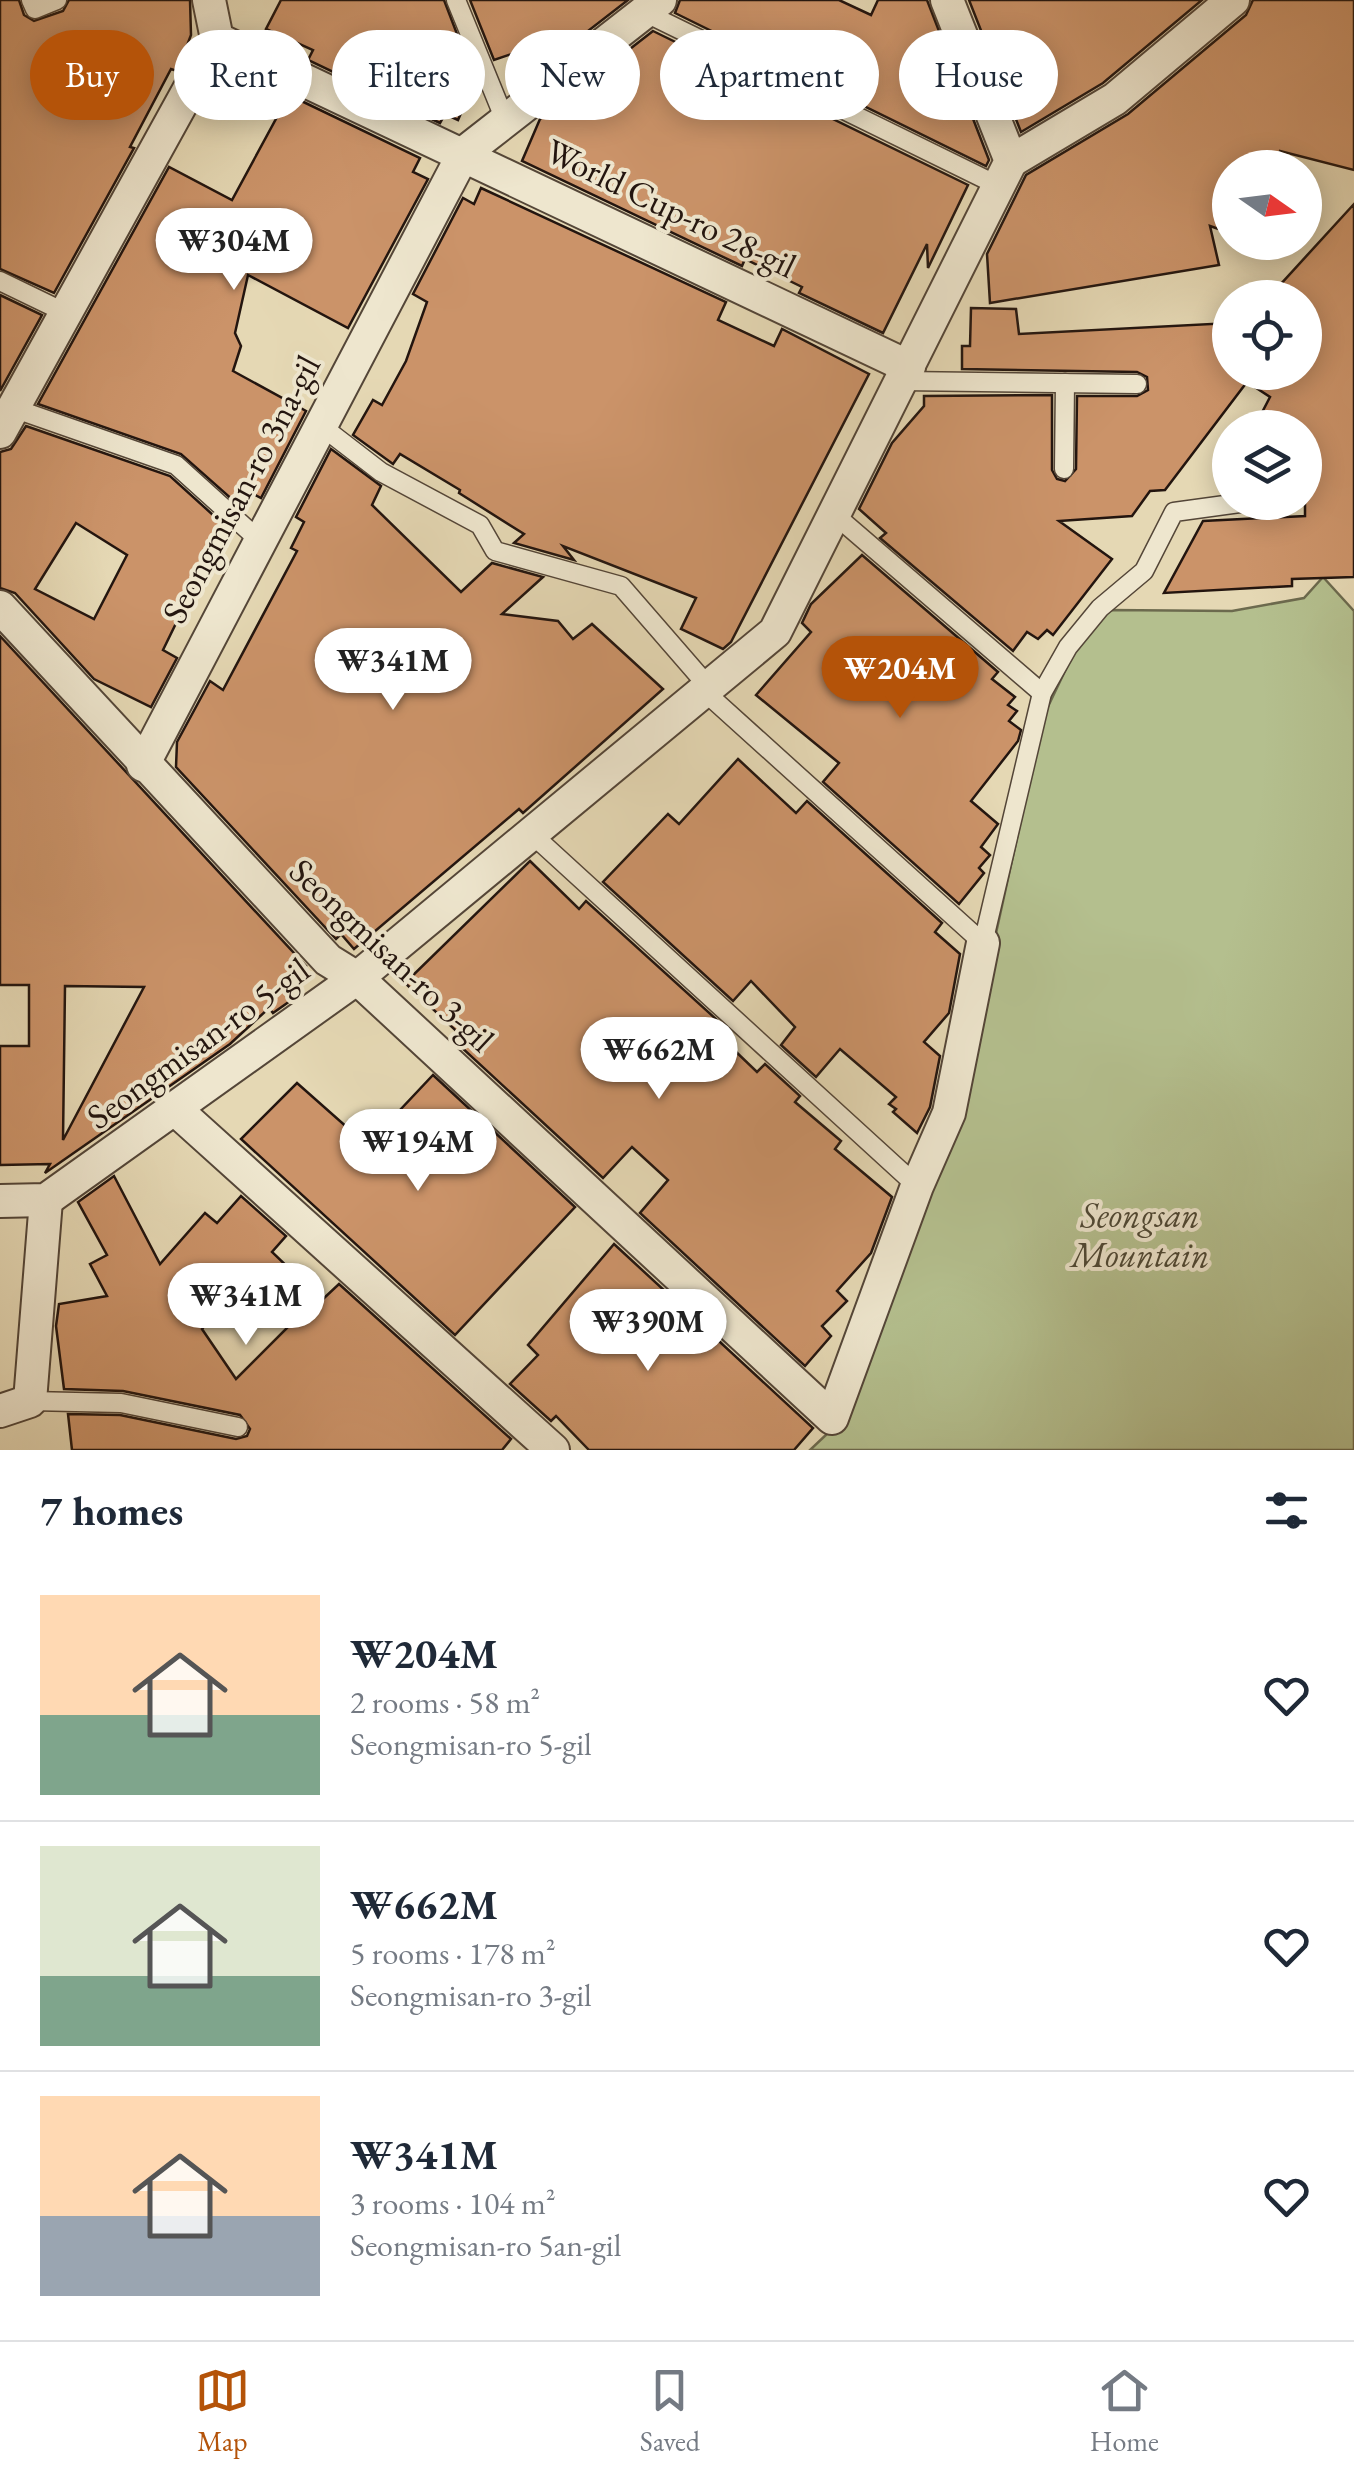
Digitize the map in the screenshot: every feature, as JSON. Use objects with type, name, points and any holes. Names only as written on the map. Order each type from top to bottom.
[{"type":"street","points":[[208,0],[215,30]]},
{"type":"street","points":[[947,0],[1005,174],[1115,98],[1233,0]]},
{"type":"street","name":"Seongmisan-ro 3na-gil","points":[[621,30],[652,6]]},
{"type":"street","name":"World Cup-ro 28-gil","points":[[312,83],[464,153],[905,374]]},
{"type":"street","points":[[4,422],[174,117]]},
{"type":"street","name":"Seongmisan-ro 3na-gil","points":[[142,764],[464,153],[505,120]]},
{"type":"street","name":"Seongmisan-ro 5-gil","points":[[46,1200],[358,978],[534,836],[775,632],[1005,174]]},
{"type":"street","name":"Seongmisan-ro 3-gil","points":[[0,607],[328,960],[358,978],[832,1418],[917,1186]]},
{"type":"street","points":[[917,1186],[949,1113],[983,943]]},
{"type":"street","points":[[175,1109],[553,1450]]},
{"type":"street","points":[[0,1201],[46,1200],[15,1406]]},
{"type":"lane","points":[[31,0],[35,9],[56,0]]},
{"type":"lane","points":[[456,0],[505,120]]},
{"type":"lane","points":[[652,6],[1005,174]]},
{"type":"lane","points":[[0,281],[66,313]]},
{"type":"lane","points":[[905,374],[1137,384]]},
{"type":"lane","points":[[1064,468],[1065,383]]},
{"type":"lane","points":[[4,422],[176,465],[259,540]]},
{"type":"lane","points":[[320,425],[381,472],[480,524],[496,551],[621,586],[700,676],[705,692],[983,943],[1042,693],[1068,647],[1100,608],[1144,571],[1174,512],[1212,507]]},
{"type":"lane","points":[[835,515],[1042,693]]},
{"type":"lane","points":[[534,836],[917,1186]]},
{"type":"lane","points":[[15,1406],[121,1403],[238,1427]]},
{"type":"green space","name":"Seongsan Mountain","points":[[1323,577],[1354,611],[1354,1450],[810,1450],[828,1433],[987,974],[1044,715],[1075,650],[1109,610],[1232,611],[1304,598]]},
{"type":"building","points":[[0,0],[19,0],[24,15],[34,21],[63,11],[69,0],[190,0],[191,30],[174,30],[174,70],[171,69],[154,101],[154,30],[30,30],[30,120],[144,120],[130,147],[134,148],[54,293],[0,269]]},
{"type":"building","points":[[281,0],[444,0],[455,30],[332,30],[332,71],[312,62],[312,30],[266,29]]},
{"type":"building","points":[[470,0],[628,0],[589,30],[505,30],[505,56],[494,60]]},
{"type":"building","points":[[680,0],[839,0],[871,15],[878,0],[927,0],[939,30],[899,30],[899,120],[974,120],[989,160],[986,166],[879,113],[879,30],[710,30],[675,13]]},
{"type":"building","points":[[969,0],[1202,0],[1103,83],[1058,110],[1058,30],[981,30]]},
{"type":"building","points":[[1253,0],[1354,0],[1354,170],[1322,162],[1322,150],[1212,150],[1212,260],[1218,260],[1219,265],[990,303],[987,254],[1026,175],[1128,114],[1246,15]]},
{"type":"building","points":[[653,31],[660,34],[660,120],[835,120],[968,185],[928,268],[927,244],[883,333],[799,293],[802,287],[745,259],[742,266],[522,161],[540,120],[640,120],[640,41]]},
{"type":"building","points":[[312,106],[332,116],[332,120],[341,120],[420,158],[413,172],[428,179],[348,328],[248,275],[235,333],[241,346],[233,371],[306,411],[261,498],[242,488],[235,502],[181,454],[38,404],[169,167],[232,200],[275,120],[312,120]]},
{"type":"building","points":[[1016,120],[1041,120],[1021,132]]},
{"type":"building","points":[[481,188],[726,302],[718,320],[774,346],[782,329],[869,374],[731,642],[723,649],[681,629],[696,598],[563,546],[574,560],[514,543],[524,534],[459,493],[460,490],[400,454],[393,464],[353,435],[373,400],[382,405],[406,361],[427,302],[413,294],[463,198],[474,204]]},
{"type":"building","points":[[1354,204],[1354,577],[1292,579],[1292,586],[1164,593],[1203,521],[1322,520],[1322,410],[1263,410],[1270,397],[1259,390],[1322,390],[1322,280],[1284,280],[1303,260],[1322,260],[1322,239]]},
{"type":"building","points":[[0,295],[42,315],[0,391]]},
{"type":"building","points":[[971,308],[1016,309],[1019,334],[1212,324],[1212,390],[1241,390],[1226,410],[1212,410],[1212,428],[1165,490],[1150,491],[1132,516],[1059,521],[1112,559],[1053,635],[1047,630],[1038,639],[1027,632],[1013,651],[880,538],[886,533],[859,509],[892,443],[924,406],[924,396],[1052,395],[1052,470],[1057,479],[1065,481],[1076,469],[1077,396],[1137,396],[1148,390],[1147,377],[1137,372],[962,369],[962,346],[970,346]]},
{"type":"building","points":[[26,426],[170,476],[224,525],[163,650],[177,658],[151,707],[94,679],[15,593],[0,588],[0,452],[11,449]],"holes":[[[76,523],[127,555],[94,619],[35,589]]]},
{"type":"building","points":[[331,449],[381,486],[372,505],[461,592],[492,563],[543,577],[502,614],[558,621],[573,639],[592,624],[663,689],[523,813],[519,809],[354,949],[341,934],[336,939],[176,767],[177,742],[210,681],[223,690],[297,551],[291,548],[304,522],[296,517]]},
{"type":"building","points":[[862,555],[998,672],[992,679],[1015,697],[1008,705],[1017,711],[1009,721],[1021,730],[1018,741],[971,801],[998,824],[981,847],[990,855],[979,868],[984,873],[959,904],[823,782],[839,763],[756,695],[811,632],[802,623],[811,604]]},
{"type":"building","points":[[0,636],[306,966],[291,980],[300,994],[273,1013],[269,1008],[230,1044],[45,1173],[50,1164],[0,1165],[0,1046],[29,1046],[29,985],[0,985]],"holes":[[[65,986],[144,987],[63,1140]]]},
{"type":"building","points":[[738,759],[796,813],[807,801],[942,923],[935,932],[960,954],[949,1013],[924,1042],[940,1056],[930,1107],[917,1133],[893,1112],[896,1109],[889,1104],[896,1097],[840,1049],[816,1077],[781,1045],[795,1027],[751,981],[733,1001],[603,882],[668,814],[679,824]]},
{"type":"building","points":[[530,861],[579,909],[586,901],[717,1020],[710,1027],[757,1072],[765,1064],[800,1096],[795,1102],[841,1141],[835,1149],[892,1197],[871,1253],[837,1291],[847,1301],[822,1326],[831,1336],[805,1366],[640,1213],[668,1180],[632,1147],[603,1178],[460,1046],[466,1040],[405,983]]},
{"type":"building","points":[[433,1075],[575,1207],[455,1335],[241,1139],[297,1083],[367,1145]]},
{"type":"building","points":[[114,1176],[160,1264],[205,1213],[217,1223],[241,1196],[286,1236],[272,1252],[322,1300],[339,1284],[511,1439],[502,1450],[72,1450],[68,1414],[120,1415],[236,1439],[247,1436],[250,1429],[240,1415],[123,1391],[64,1389],[56,1326],[59,1304],[107,1296],[90,1264],[107,1255],[78,1202]],"holes":[[[245,1282],[289,1326],[236,1379],[202,1329]]]},
{"type":"building","points":[[614,1244],[813,1428],[794,1450],[589,1450],[556,1416],[551,1421],[510,1384],[538,1355],[528,1345]]}]
